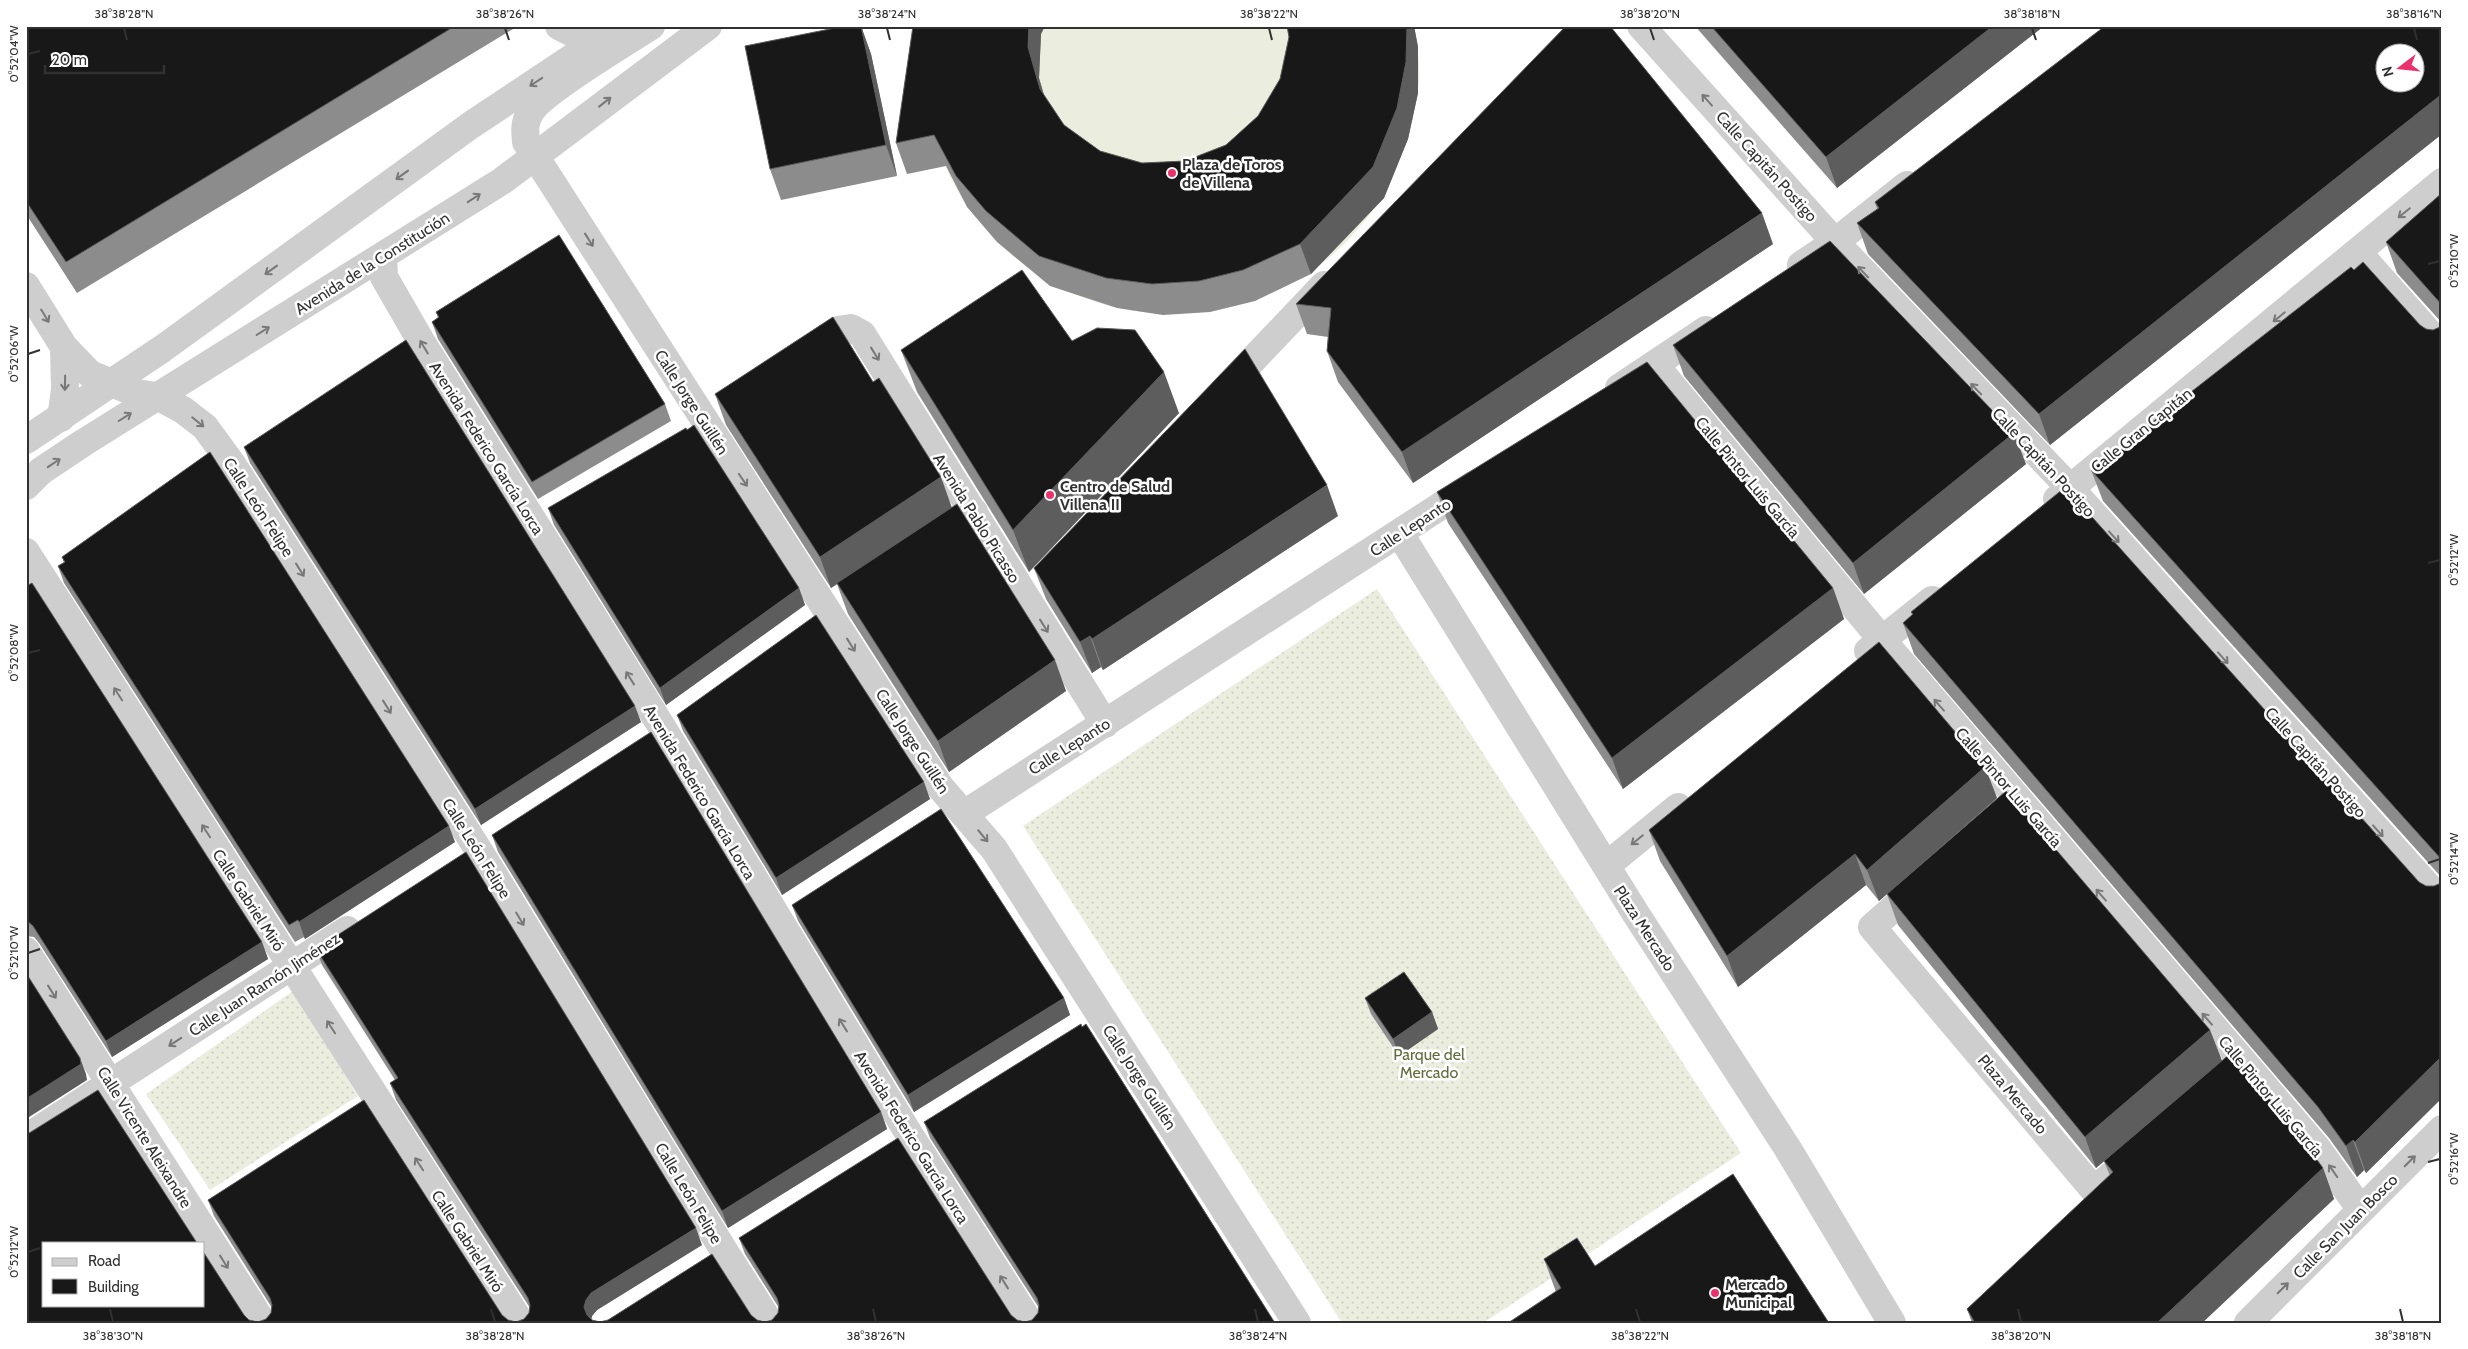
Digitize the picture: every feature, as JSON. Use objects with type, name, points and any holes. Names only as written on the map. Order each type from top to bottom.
[{"type":"street","points":[[559,26],[582,38],[609,34]]},
{"type":"street","name":"Calle Jorge Guillén","points":[[651,26],[574,77],[530,111],[524,126],[526,142],[533,157],[562,199],[693,425],[837,604],[942,788],[950,811],[994,849],[1089,1021],[1297,1323]]},
{"type":"street","name":"Avenida de la Constitución","points":[[26,486],[41,471],[157,396],[502,181],[616,93],[708,26]]},
{"type":"street","name":"Calle Capitán Postigo","points":[[1642,26],[1835,242],[2070,488],[2442,902]]},
{"type":"street","points":[[26,440],[162,349],[470,125],[609,34]]},
{"type":"street","points":[[1778,281],[1835,242],[1928,168]]},
{"type":"street","name":"Calle Gran Capitán","points":[[2040,512],[2442,182]]},
{"type":"street","points":[[2358,251],[2442,346]]},
{"type":"street","name":"Avenida Federico García Lorca","points":[[382,257],[384,277],[397,301],[542,514],[662,727],[776,917],[918,1128],[1030,1323]]},
{"type":"street","points":[[1209,405],[1338,270]]},
{"type":"street","name":"Calle León Felipe","points":[[26,286],[64,347],[90,374],[110,384],[136,393],[157,396],[183,410],[205,427],[232,464],[468,852],[770,1323]]},
{"type":"street","points":[[1597,403],[1728,314]]},
{"type":"street","name":"Avenida Pablo Picasso","points":[[790,362],[838,330],[851,328],[862,334],[1104,724]]},
{"type":"street","points":[[60,418],[65,390],[64,347]]},
{"type":"street","name":"Calle Pintor Luis García","points":[[1655,365],[1882,640],[2317,1148],[2361,1210]]},
{"type":"street","points":[[693,425],[727,404]]},
{"type":"street","name":"Calle Lepanto","points":[[950,811],[1104,724],[1490,474]]},
{"type":"street","points":[[917,550],[974,512]]},
{"type":"street","name":"Plaza Mercado","points":[[1400,534],[1606,866],[1788,1149],[1892,1323]]},
{"type":"street","name":"Calle Gabriel Miró","points":[[26,552],[521,1323]]},
{"type":"street","points":[[1026,598],[1047,576]]},
{"type":"street","points":[[1852,665],[1950,585]]},
{"type":"street","points":[[804,625],[837,604]]},
{"type":"street","points":[[638,743],[686,710]]},
{"type":"street","points":[[1606,866],[1698,790]]},
{"type":"street","points":[[1997,818],[2019,799]]},
{"type":"street","points":[[468,852],[500,831]]},
{"type":"street","name":"Plaza Mercado","points":[[1938,869],[1872,927],[2094,1190],[2154,1139]]},
{"type":"street","points":[[776,917],[800,901]]},
{"type":"street","name":"Calle Juan Ramón Jiménez","points":[[26,1138],[367,917]]},
{"type":"street","name":"Calle Vicente Aleixandre","points":[[26,951],[263,1323]]},
{"type":"street","points":[[2221,1081],[2244,1062]]},
{"type":"street","points":[[884,1150],[918,1128]]},
{"type":"street","name":"Calle San Juan Bosco","points":[[2248,1323],[2442,1129]]},
{"type":"street","points":[[698,1265],[748,1234]]},
{"type":"green space","name":"Plaza de Toros de Villena","points":[[929,26],[1414,26],[1419,61],[1418,87],[1396,166],[1387,188],[1367,218],[1351,237],[1311,272],[1265,296],[1216,310],[1166,314],[1116,308],[1068,291],[1024,265],[985,228],[958,192],[945,163],[943,153]]},
{"type":"green space","name":"Parque del Mercado","points":[[1377,589],[1741,1153],[1483,1323],[1342,1323],[1023,826]]},
{"type":"green space","points":[[293,991],[358,1096],[210,1190],[146,1094]]},
{"type":"building","points":[[26,26],[455,26],[66,262],[26,201]]},
{"type":"building","points":[[845,26],[861,26],[886,145],[770,169],[745,46]]},
{"type":"building","name":"Plaza de Toros de Villena","points":[[913,26],[1029,26],[1028,47],[1040,89],[1064,125],[1100,151],[1142,163],[1185,161],[1226,145],[1258,116],[1280,79],[1289,37],[1287,26],[1407,26],[1406,62],[1397,108],[1373,167],[1300,244],[1243,270],[1199,281],[1152,284],[1106,278],[1039,256],[986,211],[956,176],[934,135],[896,143]]},
{"type":"building","points":[[1566,26],[1610,26],[1762,213],[1402,452],[1327,351],[1331,308],[1296,304]]},
{"type":"building","points":[[1711,26],[1993,26],[1826,157]]},
{"type":"building","points":[[2105,26],[2442,26],[2442,94],[2039,414],[1857,223],[1879,208],[1875,202]]},
{"type":"building","points":[[2442,193],[2442,305],[2386,242]]},
{"type":"building","points":[[559,235],[665,404],[532,482],[432,322],[439,317],[436,312]]},
{"type":"building","points":[[1830,241],[2014,433],[1853,563],[1673,345]]},
{"type":"building","points":[[2363,262],[2420,325],[2426,329],[2433,330],[2442,324],[2442,860],[2091,470],[2351,267],[2354,270]]},
{"type":"building","name":"Centro de Salud Villena II","points":[[1022,270],[1072,341],[1097,328],[1135,330],[1164,372],[1013,530],[901,350]]},
{"type":"building","points":[[833,317],[873,382],[879,378],[941,477],[820,557],[715,394]]},
{"type":"building","points":[[406,340],[635,706],[475,809],[244,447]]},
{"type":"building","points":[[1245,349],[1327,485],[1092,639],[1090,636],[1080,642],[1034,568]]},
{"type":"building","points":[[1647,362],[1833,588],[1612,758],[1437,492]]},
{"type":"building","points":[[694,425],[799,588],[660,688],[548,508]]},
{"type":"building","points":[[210,452],[449,826],[299,922],[298,920],[289,925],[58,566],[65,562],[62,557]]},
{"type":"building","points":[[2063,489],[2064,491],[2067,489],[2419,882],[2426,886],[2434,886],[2442,882],[2442,1056],[2355,1142],[2353,1140],[2346,1146],[2318,1107],[1903,623],[1913,614],[1911,612]]},
{"type":"building","points":[[957,504],[1055,660],[938,741],[837,583]]},
{"type":"building","points":[[32,583],[262,942],[106,1041],[33,926],[26,920],[26,586]]},
{"type":"building","points":[[816,615],[924,782],[776,878],[677,715]]},
{"type":"building","points":[[1879,642],[1985,767],[1867,870],[1855,854],[1727,956],[1649,830]]},
{"type":"building","points":[[651,732],[881,1112],[722,1211],[492,835]]},
{"type":"building","points":[[2006,791],[2210,1030],[2085,1137],[1887,894]]},
{"type":"building","points":[[941,809],[1064,998],[908,1095],[792,905]]},
{"type":"building","points":[[466,852],[696,1228],[591,1293],[584,1307],[587,1315],[592,1320],[600,1322],[608,1320],[712,1254],[751,1315],[757,1320],[765,1322],[772,1320],[778,1313],[779,1305],[777,1298],[739,1238],[898,1138],[1011,1315],[1017,1320],[1025,1322],[1032,1320],[1038,1313],[1039,1305],[1037,1298],[924,1122],[1081,1024],[1082,1027],[1086,1024],[1275,1323],[26,1323],[26,1135],[98,1090],[196,1242],[42,1242],[42,1306],[205,1306],[205,1255],[244,1315],[249,1320],[258,1322],[266,1319],[271,1313],[272,1305],[270,1298],[208,1200],[364,1100],[502,1315],[508,1320],[516,1322],[524,1319],[529,1313],[530,1305],[528,1298],[390,1083],[398,1078],[316,949]]},
{"type":"building","points":[[1404,972],[1432,1012],[1393,1039],[1365,998]]},
{"type":"building","points":[[26,973],[80,1058],[81,1064],[26,1099]]},
{"type":"building","points":[[2231,1053],[2293,1127],[2323,1168],[2157,1323],[1975,1323],[1967,1309],[2113,1172],[2104,1161]]},
{"type":"building","points":[[1733,1174],[1829,1323],[1508,1323],[1561,1288],[1544,1259],[1577,1238],[1595,1266]]},
{"type":"place","name":"Plaza de Toros de Villena","points":[[1172,173]]},
{"type":"place","name":"Centro de Salud Villena II","points":[[1050,495]]},
{"type":"place","name":"Mercado Municipal","points":[[1715,1293]]}]
